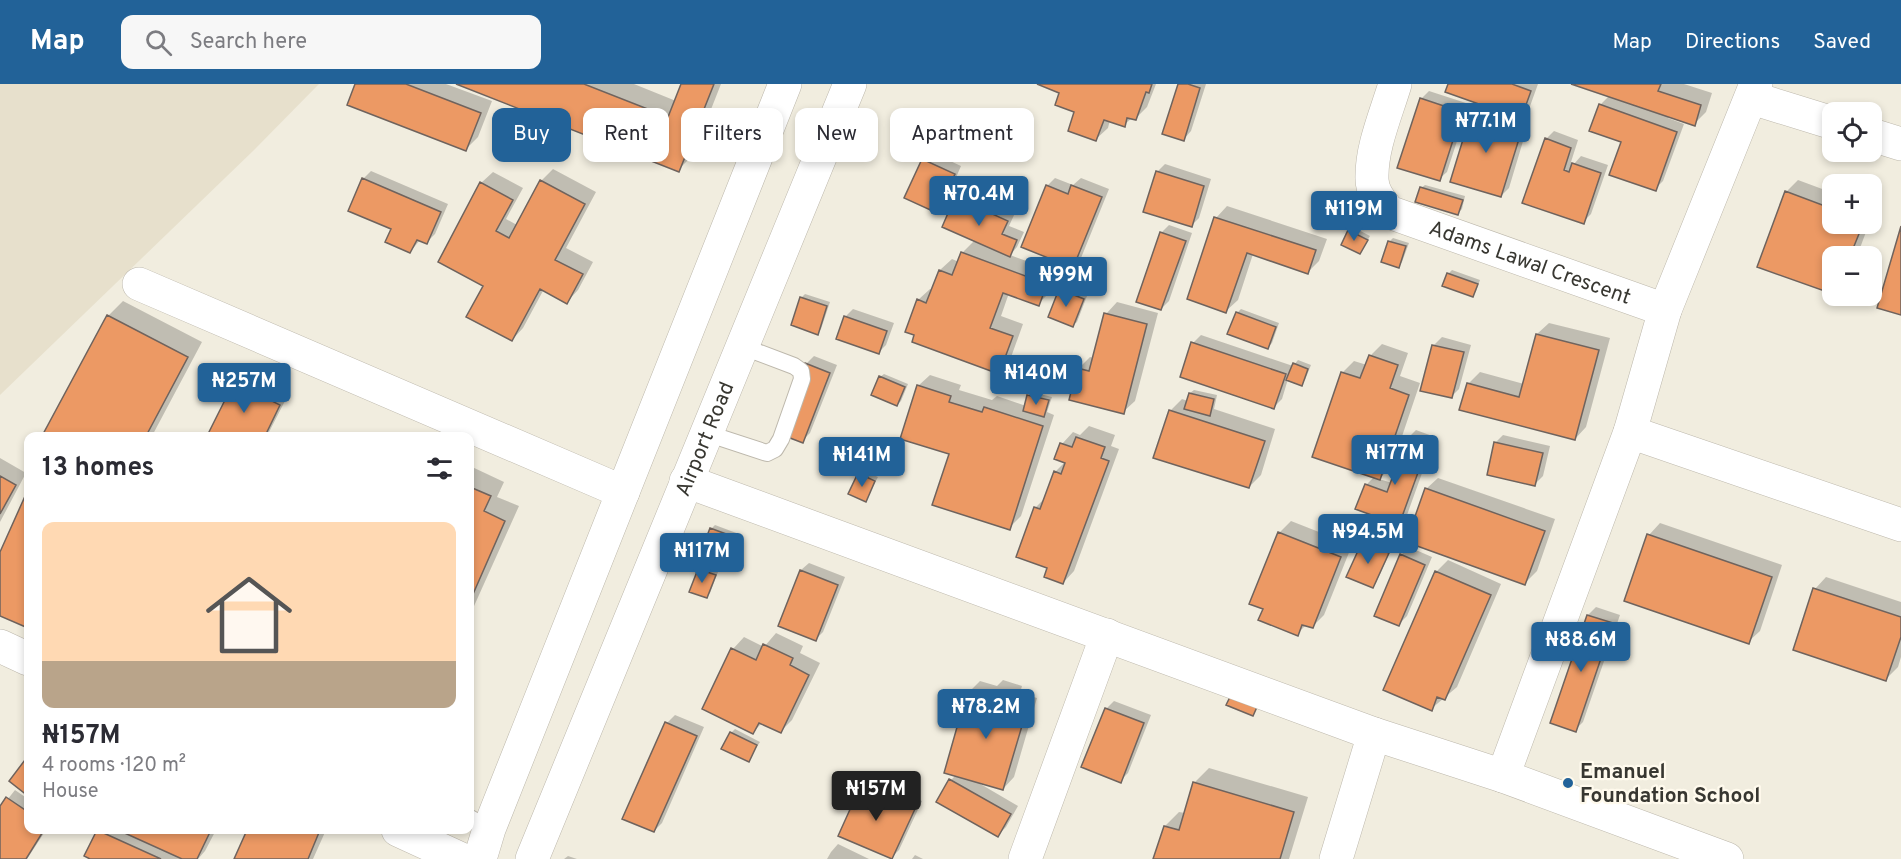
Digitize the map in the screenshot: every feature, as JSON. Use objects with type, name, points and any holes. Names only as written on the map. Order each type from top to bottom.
[{"type":"street","points":[[479,835],[623,492],[785,84]]},
{"type":"street","name":"Airport Road","points":[[532,859],[850,84]]},
{"type":"street","name":"Adams Lawal Crescent","points":[[1395,84],[1376,149],[1372,180],[1377,196],[1389,212],[1665,310]]},
{"type":"street","points":[[1503,776],[1630,432],[1665,310],[1754,91],[1822,119]]},
{"type":"street","points":[[1882,138],[1901,144]]},
{"type":"street","points":[[139,284],[623,492]]},
{"type":"street","points":[[1630,432],[1901,525]]},
{"type":"street","points":[[686,481],[1374,734],[1503,776],[1727,859]]},
{"type":"street","points":[[1025,859],[1107,635]]},
{"type":"street","points":[[0,646],[24,657]]},
{"type":"street","points":[[1336,859],[1374,734]]},
{"type":"street","points":[[407,834],[461,859]]},
{"type":"lane","points":[[706,433],[767,453],[775,449],[781,439],[802,379],[801,371],[794,366],[741,346]]},
{"type":"shaded area","points":[[0,84],[319,84],[253,151],[0,395]]},
{"type":"building","points":[[355,84],[406,84],[481,113],[466,151],[347,105]]},
{"type":"building","points":[[456,84],[584,84],[645,108],[583,108],[583,134],[571,129],[571,108],[517,108]]},
{"type":"building","points":[[681,84],[714,84],[704,108],[681,108],[681,162],[683,162],[679,172],[654,162],[669,162],[669,114]]},
{"type":"building","points":[[1037,84],[1152,84],[1149,93],[1146,92],[1136,120],[1127,118],[1125,127],[1104,120],[1096,141],[1068,131],[1074,112],[1055,105],[1059,93]]},
{"type":"building","points":[[1178,84],[1200,88],[1184,141],[1162,134]]},
{"type":"building","points":[[1448,84],[1512,84],[1531,91],[1521,119],[1445,92]]},
{"type":"building","points":[[1571,84],[1661,84],[1658,91],[1701,105],[1695,126]]},
{"type":"building","points":[[1420,98],[1462,112],[1440,181],[1397,168]]},
{"type":"building","points":[[1599,104],[1677,132],[1656,191],[1609,175],[1621,142],[1589,131]]},
{"type":"building","points":[[1472,110],[1523,126],[1501,197],[1450,182]]},
{"type":"building","points":[[1545,138],[1571,148],[1564,170],[1569,172],[1572,163],[1601,173],[1584,224],[1522,203]]},
{"type":"building","points":[[921,162],[929,162],[955,174],[937,213],[904,198]]},
{"type":"building","points":[[1156,171],[1204,186],[1192,227],[1143,212]]},
{"type":"building","points":[[362,178],[441,212],[427,244],[417,240],[410,253],[385,242],[391,229],[348,211]]},
{"type":"building","points":[[540,180],[585,204],[555,260],[583,274],[567,304],[540,289],[512,341],[466,317],[483,286],[438,262],[480,182],[513,200],[496,231],[509,238]]},
{"type":"building","points":[[1046,185],[1068,194],[1071,185],[1102,197],[1073,268],[1021,247]]},
{"type":"building","points":[[1420,187],[1463,200],[1458,215],[1415,202]]},
{"type":"building","points":[[1785,191],[1822,205],[1822,234],[1859,234],[1854,246],[1822,246],[1822,290],[1757,267]]},
{"type":"building","points":[[955,197],[1008,221],[1002,234],[1017,240],[1010,257],[942,227]]},
{"type":"building","points":[[1214,217],[1316,250],[1308,274],[1247,253],[1226,313],[1187,299]]},
{"type":"building","points":[[1901,226],[1901,315],[1877,308],[1882,306],[1882,291]]},
{"type":"building","points":[[1348,230],[1368,240],[1360,254],[1341,245]]},
{"type":"building","points":[[1160,232],[1186,241],[1161,310],[1136,302]]},
{"type":"building","points":[[1388,241],[1406,246],[1399,268],[1381,262]]},
{"type":"building","points":[[961,252],[1047,284],[1039,306],[1003,293],[990,328],[1013,336],[999,374],[912,342],[914,335],[905,332],[917,299],[926,303],[939,270],[952,275]]},
{"type":"building","points":[[1447,273],[1478,284],[1473,297],[1442,286]]},
{"type":"building","points":[[1059,289],[1084,299],[1073,327],[1048,317]]},
{"type":"building","points":[[800,297],[827,306],[818,335],[791,325]]},
{"type":"building","points":[[1236,312],[1276,327],[1268,349],[1227,334]]},
{"type":"building","points":[[1104,313],[1147,324],[1124,414],[1069,400],[1077,368],[1089,371]]},
{"type":"building","points":[[107,315],[188,357],[148,432],[44,432]]},
{"type":"building","points":[[844,316],[887,331],[879,354],[836,339]]},
{"type":"building","points":[[1536,334],[1599,350],[1575,440],[1459,410],[1467,383],[1519,397]]},
{"type":"building","points":[[1191,342],[1286,374],[1274,409],[1180,377]]},
{"type":"building","points":[[1432,345],[1464,352],[1452,398],[1420,391]]},
{"type":"building","points":[[1369,355],[1398,365],[1390,388],[1409,395],[1380,480],[1312,457],[1341,372],[1360,378]]},
{"type":"building","points":[[805,363],[830,373],[803,443],[777,433]]},
{"type":"building","points":[[1293,363],[1308,369],[1302,386],[1286,380]]},
{"type":"building","points":[[879,376],[905,387],[897,406],[871,395]]},
{"type":"building","points":[[234,382],[280,405],[267,432],[209,432]]},
{"type":"building","points":[[917,385],[951,396],[949,402],[982,412],[984,407],[1043,426],[1010,530],[932,505],[949,454],[900,439]]},
{"type":"building","points":[[1189,393],[1214,399],[1210,416],[1184,409]]},
{"type":"building","points":[[1027,395],[1049,400],[1044,417],[1023,411]]},
{"type":"building","points":[[1169,410],[1265,441],[1249,488],[1153,458]]},
{"type":"building","points":[[1076,437],[1105,447],[1101,458],[1109,461],[1063,584],[1044,577],[1047,568],[1016,557],[1034,507],[1040,509],[1054,471],[1061,474],[1065,463],[1054,459],[1060,443],[1072,447]]},
{"type":"building","points":[[1407,437],[1428,445],[1399,525],[1355,509],[1365,484],[1387,492]]},
{"type":"building","points":[[1494,442],[1543,453],[1535,486],[1487,475]]},
{"type":"building","points":[[858,473],[875,481],[866,502],[848,494]]},
{"type":"building","points":[[0,476],[16,485],[0,514]]},
{"type":"building","points":[[1425,488],[1545,531],[1525,585],[1406,542]]},
{"type":"building","points":[[474,489],[491,496],[484,511],[505,521],[474,592]]},
{"type":"building","points":[[24,498],[24,626],[0,616],[0,552]]},
{"type":"building","points":[[710,528],[737,538],[728,559],[702,549]]},
{"type":"building","points":[[1278,532],[1341,557],[1313,628],[1302,625],[1298,636],[1258,620],[1263,609],[1249,604]]},
{"type":"building","points":[[1647,534],[1772,577],[1749,644],[1624,601]]},
{"type":"building","points":[[1362,542],[1389,553],[1373,588],[1346,577]]},
{"type":"building","points":[[1400,554],[1425,565],[1399,626],[1374,616]]},
{"type":"building","points":[[698,569],[716,575],[707,598],[689,592]]},
{"type":"building","points":[[800,570],[838,585],[816,641],[778,626]]},
{"type":"building","points":[[1435,571],[1491,595],[1445,700],[1437,697],[1432,711],[1383,690]]},
{"type":"building","points":[[1813,588],[1901,617],[1901,637],[1886,681],[1793,650]]},
{"type":"building","points":[[1587,615],[1613,623],[1576,732],[1550,723]]},
{"type":"building","points":[[763,644],[793,658],[790,665],[809,675],[781,733],[759,723],[753,734],[702,709],[731,648],[756,660]]},
{"type":"building","points":[[990,691],[1011,697],[1009,704],[1027,709],[1003,790],[944,773],[967,692],[988,698]]},
{"type":"building","points":[[1230,697],[1257,707],[1253,716],[1226,705]]},
{"type":"building","points":[[1105,708],[1144,723],[1121,783],[1081,767]]},
{"type":"building","points":[[665,722],[697,736],[654,832],[622,819]]},
{"type":"building","points":[[730,732],[757,745],[749,762],[721,749]]},
{"type":"building","points":[[24,761],[24,793],[9,781]]},
{"type":"building","points":[[949,779],[1011,814],[998,837],[936,802]]},
{"type":"building","points":[[1193,782],[1294,812],[1280,859],[1153,859],[1164,826],[1179,830]]},
{"type":"building","points":[[861,785],[915,809],[892,859],[838,836]]},
{"type":"building","points":[[6,797],[24,809],[24,834],[42,834],[26,859],[0,859],[0,806]]},
{"type":"building","points":[[95,834],[106,834],[161,859],[90,859],[84,856]]},
{"type":"building","points":[[127,834],[209,834],[197,859],[182,859]]},
{"type":"building","points":[[245,834],[318,834],[308,859],[234,859]]},
{"type":"place","name":"Emanuel Foundation School","points":[[1568,783]]}]
